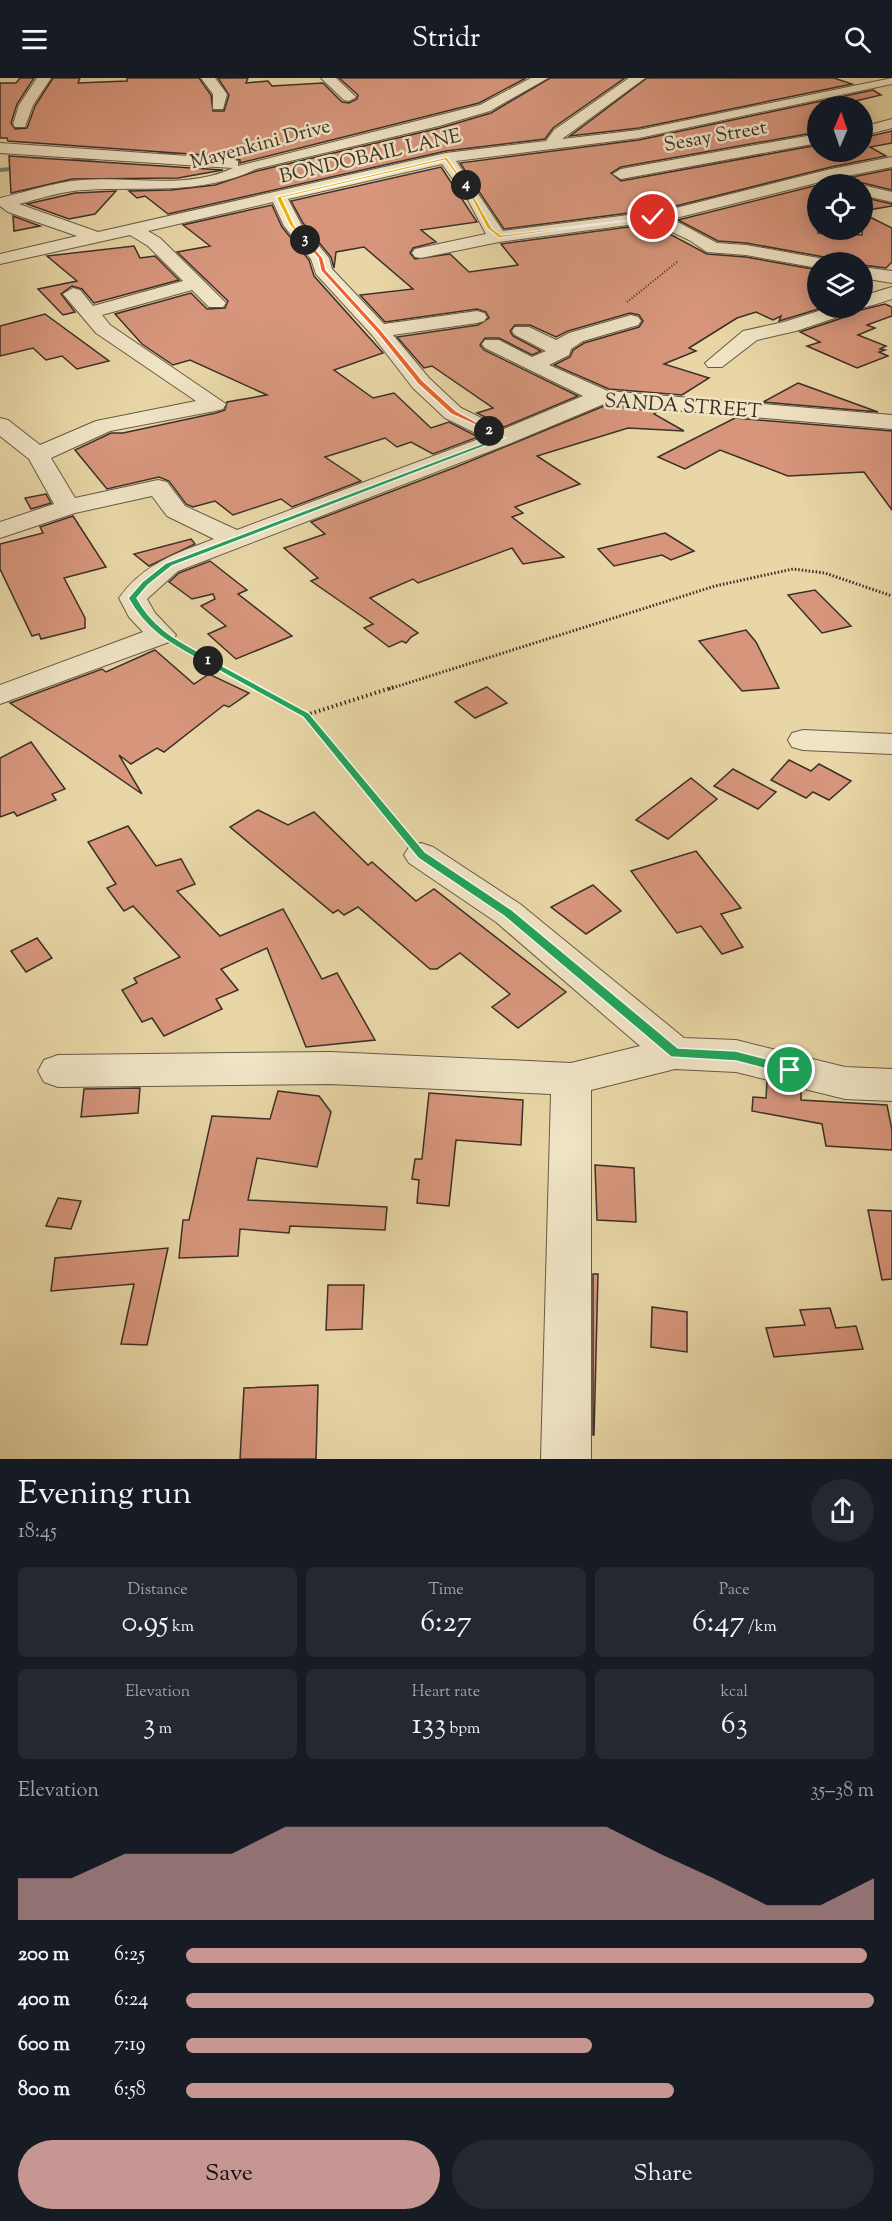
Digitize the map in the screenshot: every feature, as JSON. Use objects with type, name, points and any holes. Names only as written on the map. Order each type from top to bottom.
[{"type":"street","points":[[20,124],[26,105],[44,78]]},
{"type":"street","points":[[208,78],[220,94],[218,106]]},
{"type":"street","points":[[328,78],[349,97]]},
{"type":"street","name":"Mayenkini Drive","points":[[96,237],[14,208],[5,202],[80,185],[198,182],[228,177],[251,166],[434,123],[485,108],[541,78]]},
{"type":"street","points":[[552,143],[559,133],[638,78]]},
{"type":"street","name":"BONDOBAIL LANE","points":[[0,259],[447,158],[552,143],[639,134],[892,81]]},
{"type":"street","points":[[846,90],[880,98]]},
{"type":"street","points":[[434,123],[474,153]]},
{"type":"street","points":[[873,129],[892,123]]},
{"type":"street","name":"Sesay Street","points":[[636,188],[621,174],[807,140]]},
{"type":"street","points":[[0,148],[251,166]]},
{"type":"street","points":[[447,158],[476,200],[490,228],[499,237]]},
{"type":"street","points":[[831,174],[892,162]]},
{"type":"street","points":[[421,253],[499,237],[658,211],[807,179]]},
{"type":"street","points":[[873,193],[892,197]]},
{"type":"street","points":[[279,197],[293,226],[320,258],[323,270],[421,383],[453,412],[503,438]]},
{"type":"street","points":[[658,211],[713,248],[746,250],[807,261]]},
{"type":"street","points":[[133,229],[154,242],[216,303]]},
{"type":"street","points":[[873,274],[892,277]]},
{"type":"street","points":[[89,313],[195,283]]},
{"type":"street","points":[[873,299],[892,293]]},
{"type":"street","points":[[38,455],[104,426],[222,401],[103,329],[73,294]]},
{"type":"street","points":[[593,312],[622,324]]},
{"type":"street","points":[[379,332],[477,317]]},
{"type":"street","points":[[715,363],[750,335],[789,327],[816,318]]},
{"type":"street","points":[[557,348],[576,337],[622,324]]},
{"type":"street","points":[[522,331],[562,351],[532,365]]},
{"type":"street","points":[[492,344],[532,365],[604,397]]},
{"type":"street","name":"SANDA STREET","points":[[162,635],[143,617],[132,598],[169,565],[503,438],[604,397],[892,422]]},
{"type":"street","points":[[0,425],[38,455],[68,507]]},
{"type":"street","points":[[0,530],[68,507],[158,487],[176,511],[237,540]]},
{"type":"street","points":[[0,695],[162,635]]},
{"type":"street","points":[[803,740],[892,744]]},
{"type":"street","points":[[421,855],[508,913],[675,1053]]},
{"type":"street","points":[[58,1071],[330,1068],[571,1079],[675,1053],[736,1056],[845,1083],[892,1085]]},
{"type":"street","points":[[566,1459],[571,1079]]},
{"type":"path","points":[[622,324],[625,304],[658,280],[676,262]]},
{"type":"path","points":[[306,715],[715,586],[792,569],[825,573],[892,596]]},
{"type":"path","points":[[162,635],[306,715],[421,855]]},
{"type":"building","points":[[20,78],[34,78],[17,104],[11,123],[15,129],[27,128],[35,106],[53,78],[80,78],[78,83],[127,81],[127,78],[199,78],[211,95],[213,111],[224,111],[229,95],[218,78],[248,78],[246,83],[268,81],[272,86],[323,83],[342,102],[349,103],[357,99],[358,95],[339,78],[526,78],[479,103],[240,163],[240,160],[232,157],[8,141],[7,138],[0,138],[0,83],[16,83]]},
{"type":"building","points":[[550,78],[625,78],[553,128],[545,139],[446,151],[168,214],[145,196],[137,198],[129,191],[171,190],[215,185],[257,171],[440,128],[491,113]]},
{"type":"building","points":[[647,78],[834,78],[852,84],[639,128],[570,136]]},
{"type":"building","points":[[873,90],[881,95],[873,97],[845,96]]},
{"type":"building","points":[[807,104],[807,134],[621,167],[611,173],[621,181],[807,147],[807,162],[856,162],[668,208],[504,229],[460,163],[639,140]]},
{"type":"building","points":[[892,131],[892,143],[873,146],[873,135]]},
{"type":"building","points":[[873,149],[886,156],[873,159]]},
{"type":"building","points":[[9,156],[223,170],[178,178],[72,179],[11,193]]},
{"type":"building","points":[[441,167],[477,222],[421,230],[436,242],[413,248],[410,253],[415,259],[450,254],[469,272],[518,265],[501,244],[651,224],[707,254],[746,257],[807,268],[807,313],[779,321],[781,316],[773,320],[756,312],[737,318],[689,348],[696,351],[664,364],[709,378],[682,395],[609,389],[554,365],[570,357],[573,350],[584,343],[639,327],[643,321],[639,315],[630,313],[568,331],[556,337],[530,325],[515,325],[510,331],[513,336],[541,351],[532,355],[499,338],[485,338],[480,345],[484,350],[578,396],[504,427],[477,413],[493,408],[432,366],[424,368],[397,337],[478,325],[489,318],[486,312],[477,309],[385,322],[360,295],[413,289],[364,247],[336,252],[334,268],[331,257],[303,223],[291,201]]},
{"type":"building","points":[[892,169],[892,190],[873,185],[873,174],[868,174]]},
{"type":"building","points":[[807,188],[807,240],[873,240],[873,218],[892,228],[892,262],[886,268],[873,266],[873,252],[807,252],[807,254],[746,243],[718,241],[678,220]]},
{"type":"building","points":[[116,191],[95,214],[69,219],[27,204],[75,193]]},
{"type":"building","points":[[873,200],[892,204],[892,206],[873,209]]},
{"type":"building","points":[[272,205],[282,227],[309,260],[314,276],[383,353],[334,370],[373,398],[394,393],[431,428],[449,422],[478,437],[433,454],[411,442],[397,447],[385,438],[325,457],[361,481],[292,507],[281,499],[233,515],[215,501],[193,507],[186,504],[169,481],[159,477],[107,489],[75,450],[111,433],[123,433],[216,413],[225,410],[227,402],[267,395],[190,360],[173,365],[142,344],[115,314],[191,293],[207,309],[225,308],[228,301],[177,252],[210,246],[183,225]]},
{"type":"building","points":[[13,216],[40,226],[14,231]]},
{"type":"building","points":[[134,246],[140,258],[155,256],[179,280],[94,303],[82,289],[72,286],[61,294],[75,312],[63,315],[38,289],[77,281],[47,256]]},
{"type":"building","points":[[885,304],[892,307],[892,316],[867,325],[875,328],[858,335],[886,346],[880,349],[885,350],[879,352],[888,356],[857,368],[807,346],[820,342],[800,332],[842,318],[873,318],[873,307]]},
{"type":"building","points":[[45,314],[109,361],[77,369],[62,356],[46,360],[33,348],[0,356],[0,326]]},
{"type":"building","points":[[798,383],[878,412],[763,402]]},
{"type":"building","points":[[604,406],[658,411],[654,414],[684,431],[628,428],[537,456],[580,484],[515,507],[523,513],[512,517],[564,557],[523,564],[512,548],[418,583],[413,579],[370,598],[418,633],[406,643],[402,641],[389,647],[364,628],[373,624],[311,581],[318,578],[284,548],[325,534],[311,522],[456,467]]},
{"type":"building","points":[[735,418],[892,431],[892,510],[864,472],[788,476],[720,450],[685,469],[658,457]]},
{"type":"building","points":[[46,494],[51,503],[31,509],[25,498]]},
{"type":"building","points":[[73,516],[106,567],[64,578],[85,618],[85,628],[41,639],[39,634],[32,636],[0,569],[0,544],[43,533],[40,527]]},
{"type":"building","points":[[665,533],[694,551],[671,560],[662,555],[614,566],[598,549]]},
{"type":"building","points":[[191,539],[195,544],[149,566],[134,554]]},
{"type":"building","points":[[210,561],[247,590],[238,594],[292,636],[236,659],[208,634],[226,626],[201,606],[215,599],[213,594],[192,599],[169,582],[179,573]]},
{"type":"building","points":[[815,590],[851,626],[822,633],[788,595]]},
{"type":"building","points":[[746,630],[756,642],[779,688],[742,691],[699,641]]},
{"type":"building","points":[[155,650],[194,684],[209,674],[249,693],[229,707],[224,705],[164,752],[157,748],[131,764],[119,755],[142,794],[10,703],[102,669],[106,672]]},
{"type":"building","points":[[487,687],[507,703],[475,718],[455,702]]},
{"type":"building","points":[[31,742],[65,789],[52,794],[56,800],[17,816],[14,812],[0,817],[0,758]]},
{"type":"building","points":[[789,760],[811,771],[819,764],[851,781],[829,800],[813,792],[806,798],[771,780]]},
{"type":"building","points":[[733,769],[776,792],[758,809],[714,786]]},
{"type":"building","points":[[691,778],[717,799],[668,839],[636,820]]},
{"type":"building","points":[[258,810],[288,825],[314,812],[368,865],[372,862],[416,901],[434,889],[566,992],[518,1028],[492,1007],[510,994],[460,953],[437,969],[430,969],[358,907],[344,915],[338,910],[333,913],[230,827]]},
{"type":"building","points":[[128,826],[156,866],[181,859],[195,884],[177,891],[220,936],[283,909],[322,979],[337,973],[375,1040],[306,1047],[267,948],[221,969],[238,990],[216,999],[222,1009],[164,1036],[152,1018],[142,1022],[122,990],[137,983],[134,978],[180,957],[133,906],[124,911],[107,888],[116,884],[88,842]]},
{"type":"building","points":[[696,851],[741,908],[721,914],[743,947],[722,954],[701,926],[677,933],[631,871]]},
{"type":"building","points":[[593,885],[621,911],[586,934],[551,907]]},
{"type":"building","points":[[37,938],[52,958],[26,972],[11,951]]},
{"type":"building","points":[[767,1082],[801,1090],[801,1100],[887,1105],[892,1130],[892,1150],[826,1146],[822,1124],[752,1111],[753,1097],[766,1098]]},
{"type":"building","points":[[140,1088],[138,1113],[81,1117],[84,1089]]},
{"type":"building","points":[[278,1091],[319,1096],[331,1112],[317,1167],[257,1158],[248,1200],[387,1207],[385,1230],[290,1226],[289,1233],[240,1229],[238,1256],[179,1258],[183,1220],[189,1220],[212,1116],[270,1119]]},
{"type":"building","points":[[429,1093],[523,1100],[521,1145],[456,1140],[449,1206],[417,1203],[419,1180],[412,1179],[415,1159],[422,1159]]},
{"type":"building","points":[[595,1165],[634,1168],[636,1222],[597,1220]]},
{"type":"building","points":[[58,1198],[81,1201],[71,1229],[46,1226]]},
{"type":"building","points":[[868,1210],[892,1211],[892,1279],[882,1280]]},
{"type":"building","points":[[168,1248],[147,1345],[121,1344],[134,1284],[51,1291],[55,1258]]},
{"type":"building","points":[[593,1274],[598,1274],[594,1435],[593,1435]]},
{"type":"building","points":[[328,1285],[364,1285],[362,1329],[326,1330]]},
{"type":"building","points":[[652,1307],[687,1312],[687,1352],[651,1347]]},
{"type":"building","points":[[830,1308],[836,1328],[856,1326],[863,1349],[774,1357],[766,1328],[805,1325],[800,1310]]},
{"type":"building","points":[[318,1385],[316,1459],[240,1459],[244,1388]]},
{"type":"waterway","points":[[150,156],[181,151]]},
{"type":"waterway","points":[[66,162],[98,158]]},
{"type":"waterway","points":[[0,170],[20,168]]},
{"type":"route","points":[[653,217],[499,237],[490,228],[476,200],[447,158],[279,197],[293,226],[320,258],[323,270],[421,383],[453,412],[503,438],[169,565],[132,598],[143,617],[162,635],[306,715],[421,855],[508,913],[675,1053],[736,1056],[790,1070]]}]
